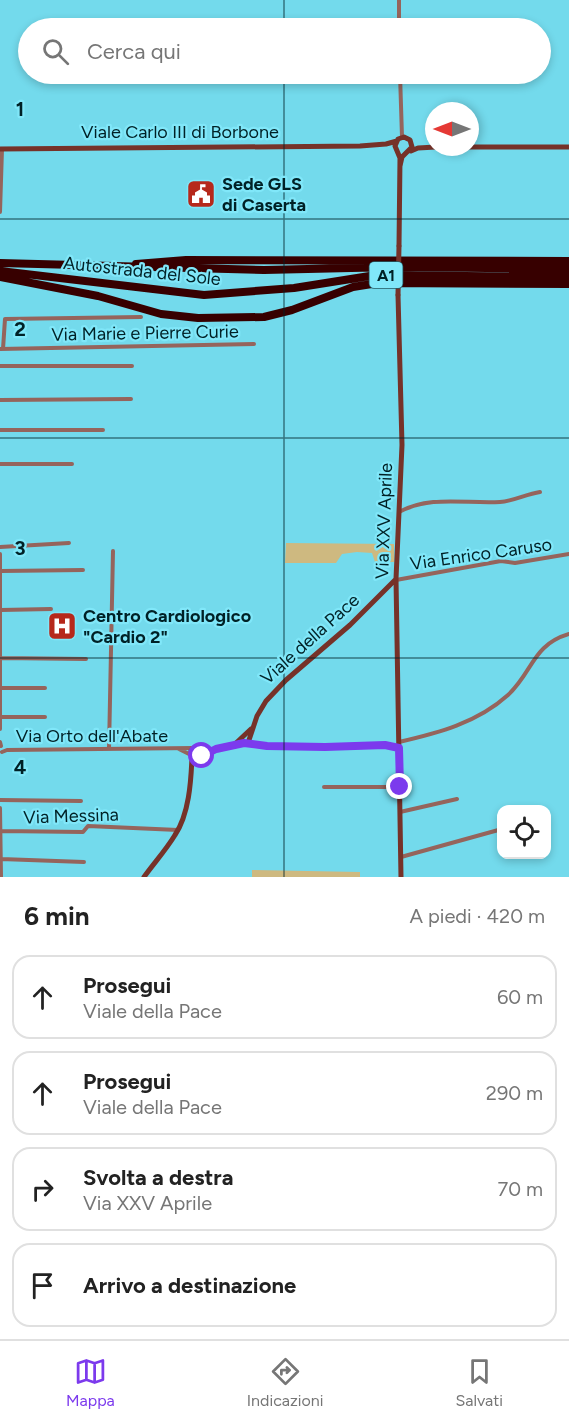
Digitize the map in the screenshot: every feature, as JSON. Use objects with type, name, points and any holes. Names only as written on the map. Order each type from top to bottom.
[{"type":"highway","points":[[119,266],[154,261],[186,260],[569,261]]},
{"type":"highway","name":"Autostrada del Sole","points":[[0,262],[264,270],[395,267],[569,269]]},
{"type":"highway","name":"Autostrada del Sole","points":[[0,271],[204,295],[294,288],[376,275],[569,277]]},
{"type":"highway","points":[[0,277],[98,296],[161,314],[198,318],[268,316],[292,310],[340,291],[378,283],[569,284]]},
{"type":"street","points":[[399,0],[399,18]]},
{"type":"street","points":[[398,151],[395,146],[399,139],[399,84]]},
{"type":"street","name":"Viale Carlo III di Borbone","points":[[1,149],[360,146],[386,144],[399,139],[425,145]]},
{"type":"street","points":[[408,152],[412,147],[410,140]]},
{"type":"street","name":"Viale Carlo III di Borbone","points":[[360,146],[386,148],[402,154],[425,148]]},
{"type":"street","points":[[479,147],[568,147]]},
{"type":"street","points":[[0,212],[1,149]]},
{"type":"street","name":"Via XXV Aprile","points":[[398,151],[400,166],[398,295],[402,445],[396,580],[401,877]]},
{"type":"street","name":"Via XXV Aprile","points":[[400,166],[402,157],[408,152]]},
{"type":"street","points":[[2,349],[5,320],[141,317]]},
{"type":"street","name":"Via Marie e Pierre Curie","points":[[2,349],[254,344]]},
{"type":"street","points":[[0,366],[132,366]]},
{"type":"street","points":[[0,400],[131,399]]},
{"type":"street","points":[[0,430],[103,430]]},
{"type":"street","points":[[0,464],[72,464]]},
{"type":"street","points":[[399,512],[410,506],[427,502],[503,501],[540,492]]},
{"type":"street","points":[[0,547],[69,543]]},
{"type":"street","points":[[109,749],[113,551]]},
{"type":"street","points":[[0,554],[0,729]]},
{"type":"street","name":"Via Enrico Caruso","points":[[396,580],[501,561],[515,563],[569,554]]},
{"type":"street","points":[[1,572],[83,570]]},
{"type":"street","name":"Viale della Pace","points":[[252,727],[261,707],[274,691],[350,626],[396,580]]},
{"type":"street","points":[[1,610],[51,609]]},
{"type":"street","points":[[178,749],[191,755],[248,743],[267,746],[325,747],[399,745],[453,729],[490,708],[514,688],[549,642],[558,636],[569,634]]},
{"type":"street","points":[[1,658],[86,659]]},
{"type":"street","points":[[1,688],[45,688]]},
{"type":"street","points":[[0,717],[45,717]]},
{"type":"street","points":[[248,743],[252,727]]},
{"type":"street","points":[[235,744],[252,727]]},
{"type":"street","points":[[144,877],[178,830],[184,815],[191,773],[191,755],[194,748],[198,747],[201,754]]},
{"type":"street","name":"Via Orto dell'Abate","points":[[1,749],[194,748]]},
{"type":"street","points":[[191,773],[201,754]]},
{"type":"street","points":[[324,787],[400,787]]},
{"type":"street","points":[[400,812],[457,798]]},
{"type":"street","points":[[0,800],[81,801]]},
{"type":"street","points":[[0,808],[2,877]]},
{"type":"street","name":"Via Messina","points":[[0,831],[83,832],[88,826],[178,830]]},
{"type":"street","points":[[401,857],[497,831]]},
{"type":"street","points":[[1,859],[84,862]]},
{"type":"shaded area","points":[[286,543],[394,544],[394,562],[375,562],[372,553],[357,552],[342,554],[336,563],[285,563]]},
{"type":"shaded area","points":[[252,870],[360,872],[360,877],[252,877]]},
{"type":"place","name":"Sede GLS di Caserta","points":[[201,194]]},
{"type":"place","name":"Centro Cardiologico \"Cardio 2\"","points":[[62,626]]},
{"type":"route","points":[[202,756],[216,749],[244,743],[267,746],[325,747],[385,745],[399,748],[400,787]]}]
